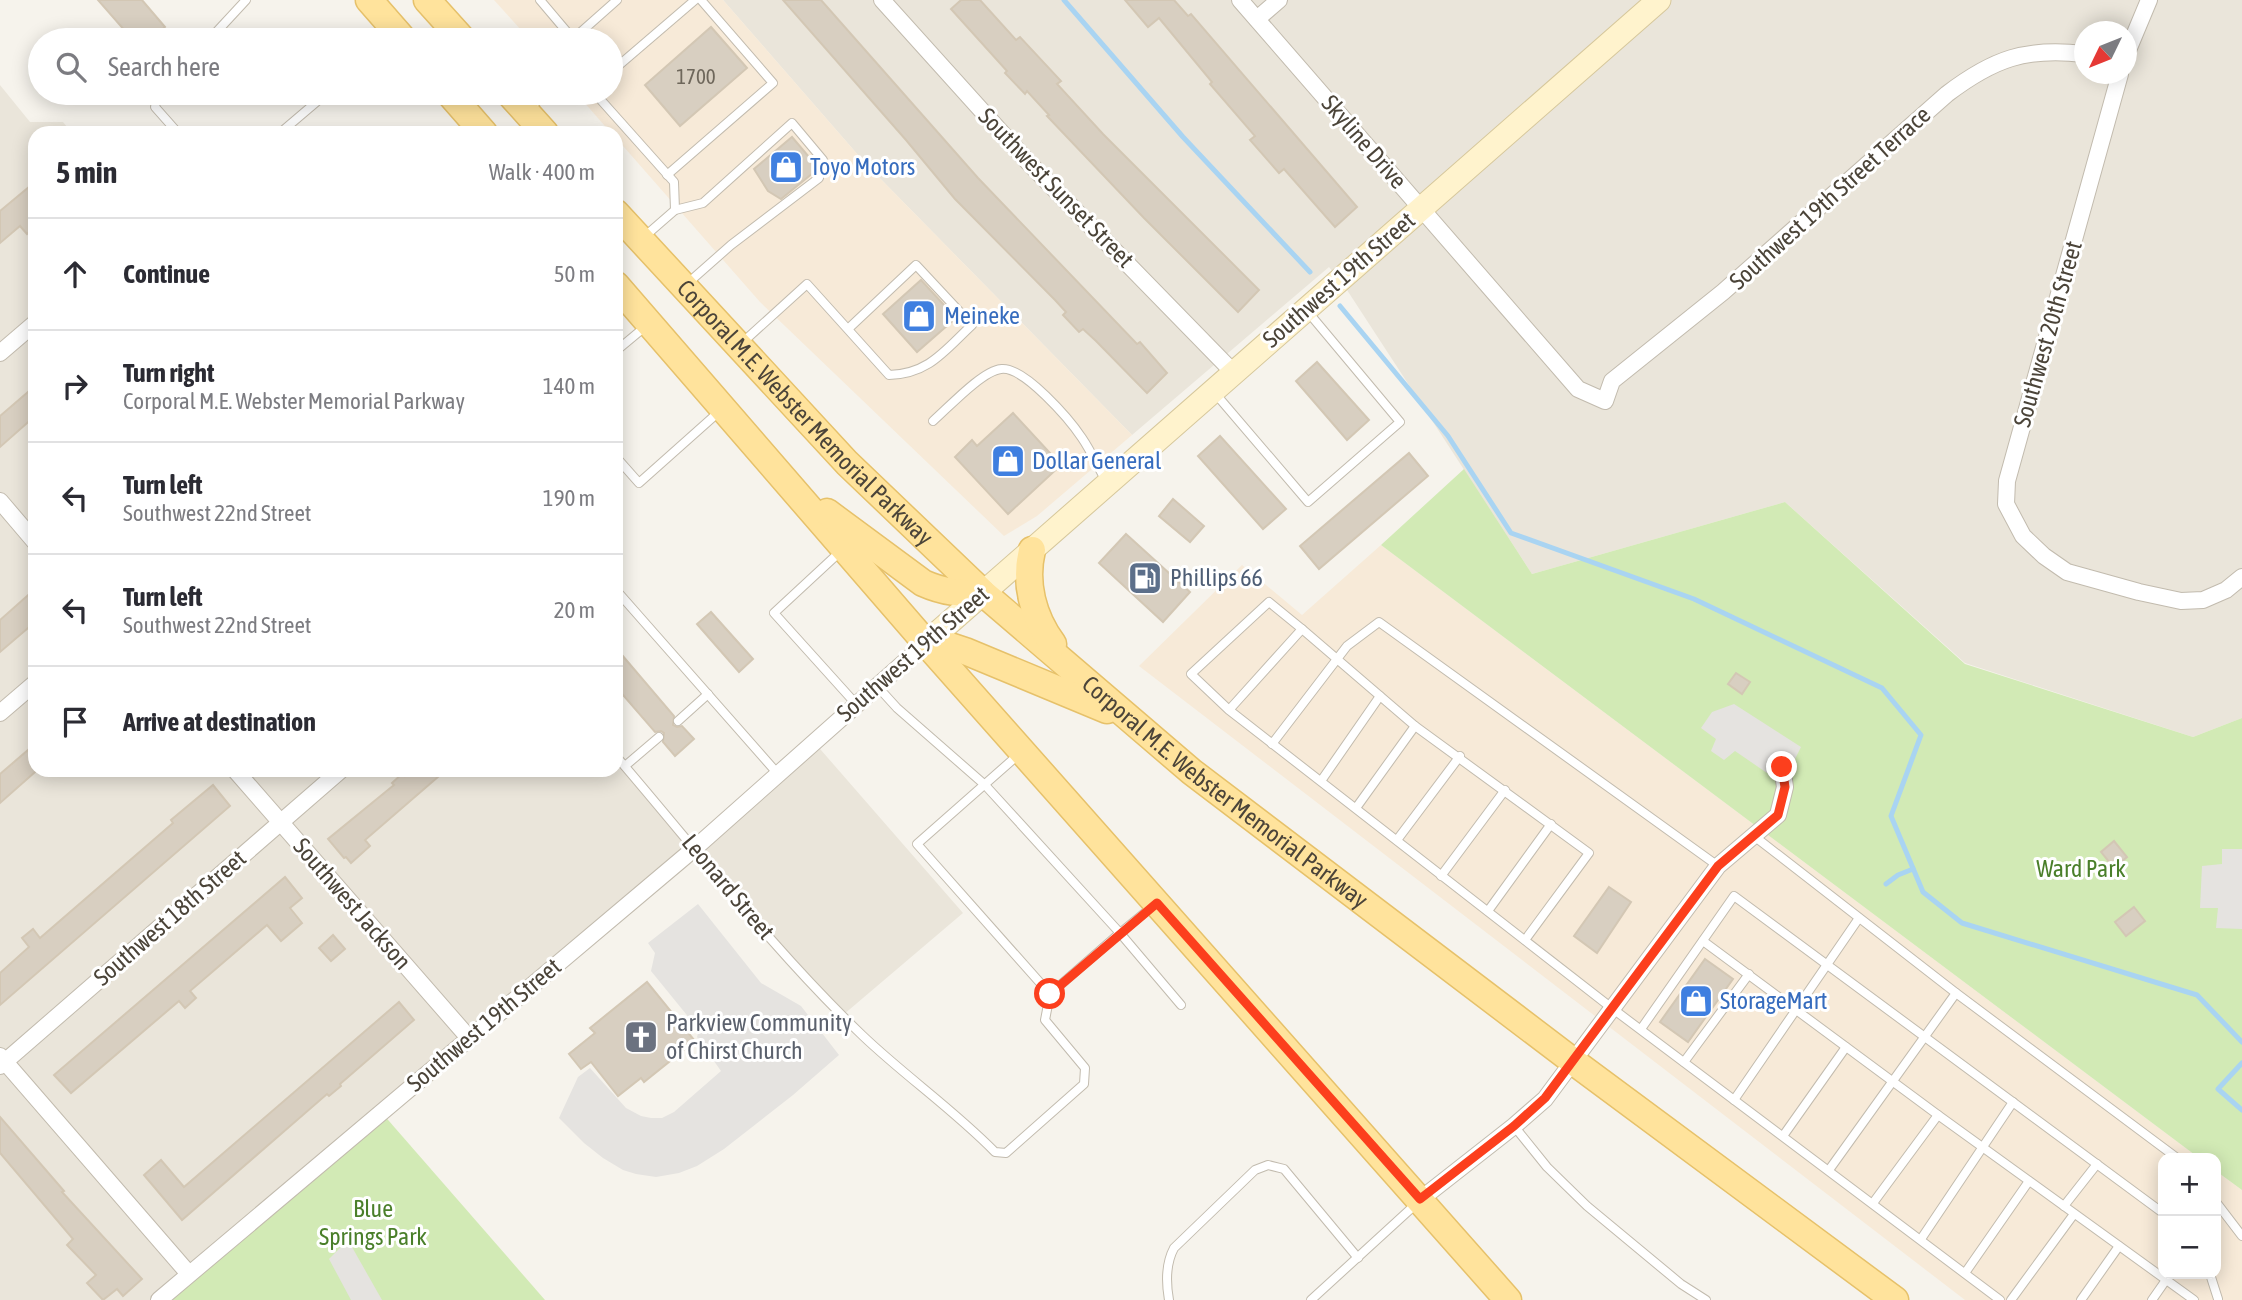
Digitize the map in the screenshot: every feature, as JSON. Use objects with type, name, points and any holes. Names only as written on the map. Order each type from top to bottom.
[{"type":"main road","points":[[369,0],[389,28]]},
{"type":"main road","points":[[427,0],[452,28]]},
{"type":"main road","points":[[460,105],[478,126]]},
{"type":"main road","points":[[520,105],[539,126]]},
{"type":"main road","name":"Corporal M.E. Webster Memorial Parkway","points":[[623,221],[846,463],[983,593],[1192,772],[1574,1062],[1895,1300]]},
{"type":"main road","name":"Corporal M.E. Webster Memorial Parkway","points":[[623,293],[926,643],[1508,1300]]},
{"type":"main road","points":[[791,487],[923,583],[939,590],[961,594],[983,593]]},
{"type":"main road","points":[[1032,550],[1029,576],[1032,601],[1042,629],[1073,670]]},
{"type":"main road","points":[[926,643],[944,644],[988,660],[1132,720]]},
{"type":"street","name":"Southwest Sunset Street","points":[[881,0],[1028,162],[1234,373]]},
{"type":"street","name":"Skyline Drive","points":[[1240,0],[1578,389],[1605,401]]},
{"type":"street","points":[[1257,19],[1279,0]]},
{"type":"street","name":"Southwest 19th Street","points":[[159,1300],[695,848],[1659,0]]},
{"type":"street","points":[[2137,29],[2149,0]]},
{"type":"street","name":"Southwest 19th Street Terrace","points":[[1605,401],[1612,382],[1723,292],[1947,94],[1972,75],[2023,54],[2056,51],[2074,53]]},
{"type":"street","name":"Southwest 20th Street","points":[[2117,84],[2007,481],[2006,504],[2022,536],[2043,556],[2067,572],[2139,593],[2181,601],[2203,600],[2226,590],[2242,577]]},
{"type":"street","points":[[0,353],[28,329]]},
{"type":"street","points":[[0,501],[28,534]]},
{"type":"street","points":[[0,713],[28,689]]},
{"type":"street","points":[[1420,1199],[1514,1126],[1545,1098],[1718,866],[1778,815],[1785,787],[1782,767]]},
{"type":"street","name":"Southwest Jackson","points":[[240,777],[469,1038]]},
{"type":"street","name":"Southwest 18th Street","points":[[2,1061],[333,777]]},
{"type":"street","points":[[2,1061],[190,1274]]},
{"type":"lane","points":[[220,28],[246,0]]},
{"type":"lane","points":[[540,0],[564,28]]},
{"type":"lane","points":[[586,28],[617,0]]},
{"type":"lane","points":[[623,62],[695,0]]},
{"type":"lane","points":[[667,175],[773,83],[701,0]]},
{"type":"lane","points":[[155,105],[172,126]]},
{"type":"lane","points":[[288,126],[313,105]]},
{"type":"lane","points":[[605,105],[674,183],[675,210]]},
{"type":"lane","points":[[640,240],[675,210],[703,203],[792,123],[823,160],[819,177],[731,244],[683,287]]},
{"type":"lane","points":[[738,346],[807,284],[889,375],[909,375],[930,365],[972,325],[916,265],[848,329]]},
{"type":"lane","points":[[1213,391],[1308,502],[1390,431],[1400,422],[1306,309]]},
{"type":"lane","points":[[623,345],[649,323]]},
{"type":"lane","points":[[933,421],[988,374],[1002,368],[1014,371],[1036,387],[1062,413],[1082,438],[1108,483]]},
{"type":"lane","points":[[623,465],[639,484],[723,408]]},
{"type":"lane","points":[[844,548],[774,614],[856,704]]},
{"type":"lane","points":[[623,598],[778,774]]},
{"type":"lane","points":[[1525,940],[1589,853],[1460,756],[1415,726],[1269,602],[1191,674],[1229,710],[1441,876],[1613,1009],[2000,1300]]},
{"type":"lane","points":[[1272,744],[1347,646],[1379,622],[1718,866]]},
{"type":"lane","points":[[1229,710],[1301,629]]},
{"type":"lane","points":[[877,686],[897,708],[985,785],[1120,933],[1181,1005]]},
{"type":"lane","points":[[678,721],[708,694]]},
{"type":"lane","points":[[1321,781],[1380,696]]},
{"type":"lane","points":[[1356,808],[1415,726]]},
{"type":"lane","points":[[625,766],[659,737]]},
{"type":"lane","points":[[1022,751],[917,844],[1050,994],[1157,903]]},
{"type":"lane","points":[[1396,840],[1460,756]]},
{"type":"lane","name":"Leonard Street","points":[[623,764],[797,968],[861,1034],[970,1127],[995,1152],[1006,1153],[1084,1084],[1085,1068],[1045,1020],[1050,994]]},
{"type":"lane","points":[[1441,876],[1505,790]]},
{"type":"lane","points":[[1488,911],[1551,824]]},
{"type":"lane","points":[[1755,836],[1956,993],[2170,1153]]},
{"type":"lane","points":[[1641,1029],[1734,897],[2158,1206]]},
{"type":"lane","points":[[1734,1100],[1859,918]]},
{"type":"lane","points":[[1703,941],[2194,1300]]},
{"type":"lane","points":[[1684,1062],[1749,974]]},
{"type":"lane","points":[[1829,1170],[1956,993]]},
{"type":"lane","points":[[1783,1136],[1846,1046]]},
{"type":"lane","points":[[1921,1239],[2013,1102]]},
{"type":"lane","points":[[1873,1203],[1938,1115]]},
{"type":"lane","points":[[1514,1126],[1547,1167],[1587,1206],[1681,1284],[1706,1300]]},
{"type":"lane","points":[[2064,1206],[2097,1164]]},
{"type":"lane","points":[[1169,1300],[1169,1258],[1174,1248],[1255,1170],[1268,1165],[1284,1169],[1358,1258]]},
{"type":"lane","points":[[1965,1273],[2029,1181]]},
{"type":"lane","points":[[1311,1300],[1420,1199]]},
{"type":"lane","points":[[2221,1209],[2242,1236]]},
{"type":"lane","points":[[2011,1300],[2074,1214]]},
{"type":"lane","points":[[2081,1300],[2119,1246]]},
{"type":"lane","points":[[2212,1279],[2219,1300]]},
{"type":"lane","points":[[2152,1300],[2166,1280]]},
{"type":"shaded area","points":[[494,0],[723,0],[865,163],[1132,435],[1037,516],[1004,536],[760,302],[623,146],[623,126],[605,126],[586,105],[623,105],[623,28],[519,28]]},
{"type":"shaded area","points":[[723,0],[2242,0],[2242,718],[2193,737],[1965,663],[1785,502],[1532,574],[1347,290],[1329,267],[1132,435],[865,163]]},
{"type":"shaded area","points":[[0,85],[30,122],[63,122],[66,126],[28,126],[28,777],[623,777],[623,763],[695,847],[814,742],[963,913],[843,1015],[695,848],[159,1300],[0,1300]]},
{"type":"shaded area","name":"StorageMart","points":[[1381,545],[2192,1153],[2158,1153],[2158,1279],[2221,1279],[2221,1175],[2242,1190],[2242,1300],[1965,1300],[1139,666],[1242,565],[1302,615]]},
{"type":"shaded area","points":[[1734,704],[1801,747],[1793,763],[1767,773],[1735,751],[1724,760],[1711,751],[1716,739],[1701,728],[1712,712]]},
{"type":"shaded area","points":[[2222,849],[2242,849],[2242,929],[2216,928],[2218,908],[2200,908],[2202,866],[2222,864]]},
{"type":"shaded area","points":[[698,904],[761,983],[801,1006],[839,1055],[724,1149],[697,1166],[656,1177],[636,1174],[603,1158],[559,1118],[578,1077],[590,1068],[626,1108],[651,1118],[662,1118],[674,1112],[721,1071],[697,1037],[699,1030],[651,971],[655,953],[648,943]]},
{"type":"shaded area","points":[[348,1240],[382,1300],[351,1300],[329,1259]]},
{"type":"green space","name":"Ward Park","points":[[1464,469],[1532,574],[1785,502],[1965,664],[2193,737],[2242,718],[2242,1190],[2221,1175],[2221,1153],[2192,1153],[1381,545]]},
{"type":"green space","name":"Blue Springs Park","points":[[382,1113],[545,1300],[158,1300]]},
{"type":"building","points":[[98,0],[142,0],[165,27],[164,28],[122,28]]},
{"type":"building","points":[[783,0],[821,0],[978,178],[1137,344],[1140,342],[1167,373],[1147,393],[1083,329],[1079,332],[1063,315],[1066,312],[1055,300],[955,199]]},
{"type":"building","points":[[961,0],[980,0],[1016,40],[1020,37],[1061,81],[1057,84],[1103,134],[1259,290],[1238,312],[1144,218],[1047,116],[1049,115],[1027,91],[1025,94],[1005,73],[1007,71],[951,9]]},
{"type":"building","points":[[1125,0],[1174,0],[1188,16],[1191,14],[1357,207],[1335,227],[1284,169],[1279,173],[1250,140],[1255,136],[1159,18],[1148,27]]},
{"type":"building","points":[[711,27],[747,68],[680,126],[645,85]]},
{"type":"building","name":"Toyo Motors","points":[[792,137],[815,164],[813,173],[781,199],[768,191],[754,169]]},
{"type":"building","points":[[28,188],[27,234],[20,226],[0,243],[0,211]]},
{"type":"building","name":"Meineke","points":[[921,280],[956,318],[917,352],[883,314]]},
{"type":"building","points":[[1317,362],[1369,420],[1347,440],[1296,381]]},
{"type":"building","points":[[28,392],[28,422],[0,447],[0,416]]},
{"type":"building","name":"Dollar General","points":[[1013,413],[1061,465],[1008,514],[955,457],[972,440],[977,446]]},
{"type":"building","points":[[1220,436],[1286,509],[1263,529],[1198,456]]},
{"type":"building","points":[[1409,453],[1428,476],[1319,569],[1300,546]]},
{"type":"building","points":[[1173,499],[1204,526],[1190,542],[1159,516]]},
{"type":"building","name":"Phillips 66","points":[[1126,534],[1190,592],[1163,622],[1099,563]]},
{"type":"building","points":[[28,595],[28,628],[0,652],[0,620]]},
{"type":"building","points":[[711,612],[753,659],[739,672],[697,624]]},
{"type":"building","points":[[623,656],[674,716],[673,725],[682,726],[694,739],[675,756],[663,742],[664,733],[655,732],[623,695]]},
{"type":"building","points":[[1736,673],[1750,682],[1742,694],[1728,684]]},
{"type":"building","points":[[28,750],[29,777],[0,803],[0,774]]},
{"type":"building","points":[[399,777],[438,777],[365,840],[370,846],[351,863],[328,839],[394,785],[392,783]]},
{"type":"building","points":[[213,785],[230,806],[0,1005],[0,973],[29,947],[22,938],[33,929],[40,938]]},
{"type":"building","points":[[2114,841],[2127,857],[2114,868],[2101,852]]},
{"type":"building","points":[[285,877],[302,898],[290,908],[302,923],[281,941],[267,925],[190,991],[196,998],[185,1008],[179,1001],[71,1093],[54,1075]]},
{"type":"building","points":[[1609,887],[1631,902],[1597,953],[1574,936]]},
{"type":"building","points":[[2134,907],[2145,921],[2126,936],[2115,922]]},
{"type":"building","points":[[333,935],[345,949],[331,961],[319,948]]},
{"type":"building","name":"StorageMart","points":[[1705,959],[1733,979],[1688,1042],[1660,1022]]},
{"type":"building","name":"Parkview Community of Chirst Church","points":[[647,982],[695,1041],[644,1082],[641,1078],[618,1096],[591,1062],[581,1069],[569,1054],[595,1033],[590,1028]]},
{"type":"building","points":[[399,1002],[414,1020],[340,1084],[341,1086],[329,1096],[327,1094],[182,1220],[144,1175],[161,1160],[184,1187]]},
{"type":"building","points":[[0,1117],[64,1191],[62,1192],[142,1279],[123,1296],[117,1289],[103,1300],[87,1283],[96,1275],[67,1245],[73,1239],[0,1153]]},
{"type":"waterway","points":[[1064,0],[1183,137],[1310,272]]},
{"type":"waterway","points":[[1340,306],[1448,436],[1511,533],[1694,599],[1882,688],[1921,735],[1891,816],[1923,892],[1962,923],[2197,995],[2242,1042]]},
{"type":"waterway","points":[[1886,884],[1913,869]]},
{"type":"waterway","points":[[2242,1063],[2218,1089],[2242,1110]]},
{"type":"place","name":"Toyo Motors","points":[[786,167]]},
{"type":"place","name":"Meineke","points":[[919,316]]},
{"type":"place","name":"Dollar General","points":[[1008,461]]},
{"type":"place","name":"Phillips 66","points":[[1145,578]]},
{"type":"place","name":"StorageMart","points":[[1696,1001]]},
{"type":"place","name":"Parkview Community of Chirst Church","points":[[641,1037]]},
{"type":"route","points":[[1050,994],[1157,903],[1420,1199],[1514,1126],[1545,1098],[1718,866],[1778,815],[1785,787],[1782,767]]}]
